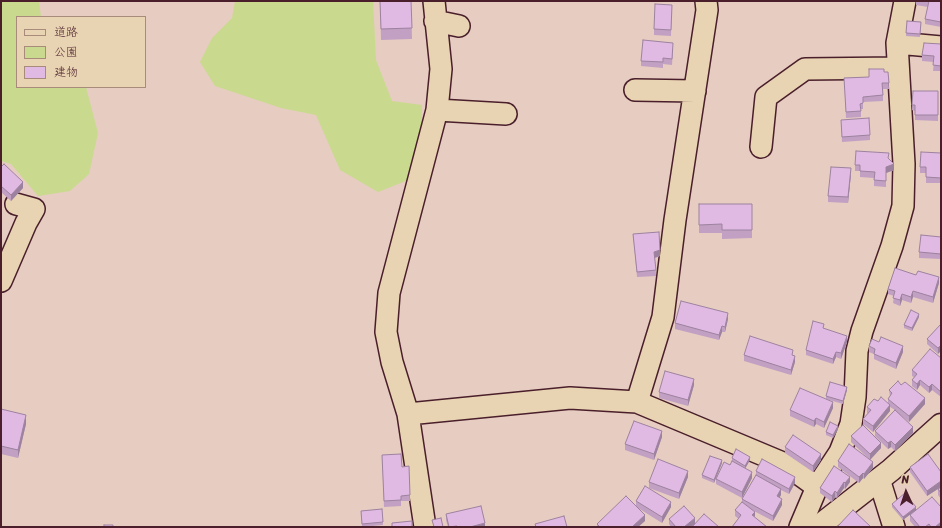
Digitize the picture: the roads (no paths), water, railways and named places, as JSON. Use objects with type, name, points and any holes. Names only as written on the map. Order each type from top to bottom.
[{"type":"main road","points":[[818,527],[879,479],[941,425]]},
{"type":"street","points":[[637,402],[663,317],[674,220],[707,10],[706,1]]},
{"type":"street","points":[[800,527],[817,487],[840,452],[851,424],[855,397],[857,351],[862,331],[892,246],[904,206],[904,164],[897,43],[905,1]]},
{"type":"street","points":[[434,11],[459,26]]},
{"type":"street","points":[[425,527],[408,414],[392,362],[386,332],[389,293],[437,110],[441,69],[434,11]]},
{"type":"street","points":[[897,43],[941,47]]},
{"type":"street","points":[[761,147],[766,97],[805,69],[898,68]]},
{"type":"street","points":[[635,90],[695,91]]},
{"type":"street","points":[[437,110],[506,114]]},
{"type":"street","points":[[1,281],[26,223],[25,206]]},
{"type":"street","points":[[408,414],[570,398],[637,402],[785,464],[817,487]]},
{"type":"street","points":[[879,479],[894,527]]}]
